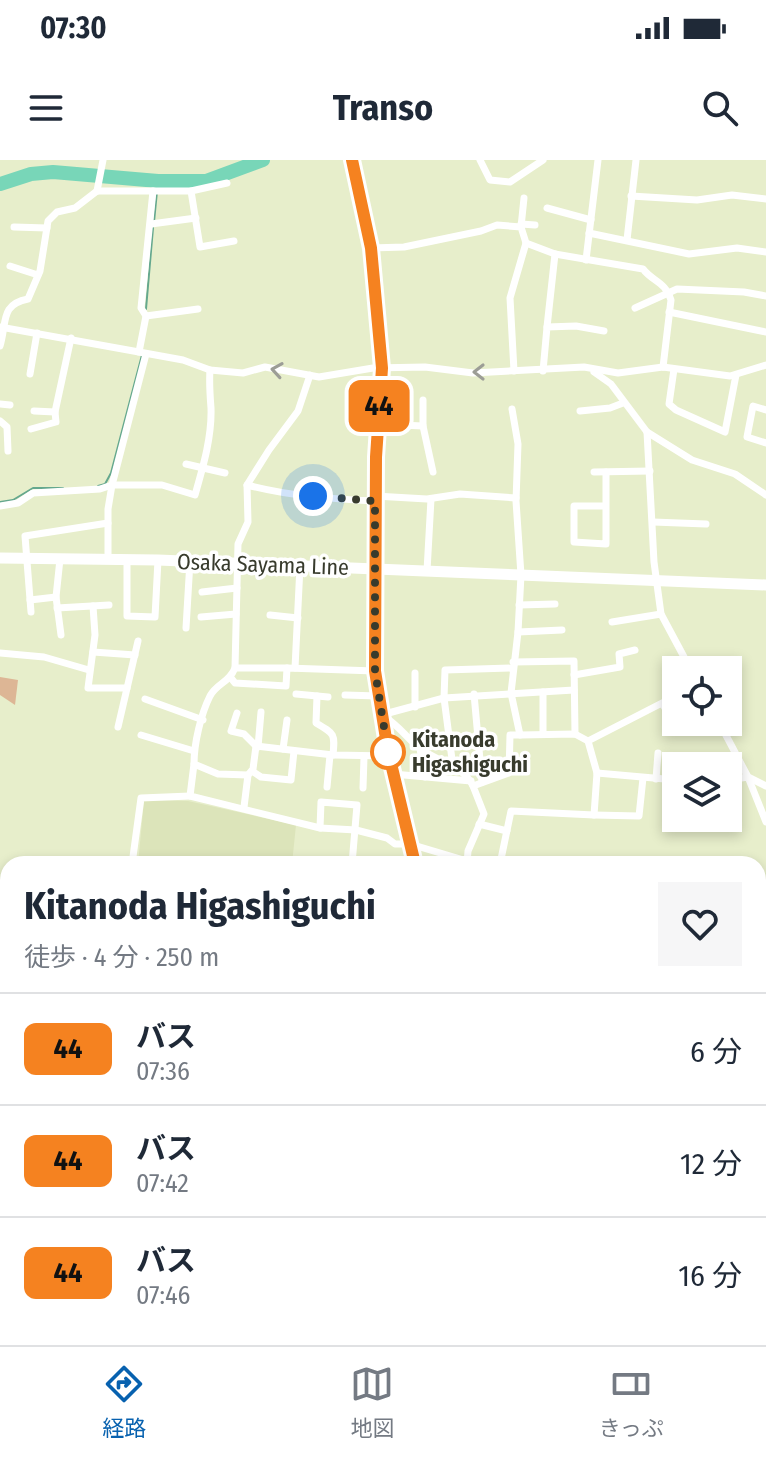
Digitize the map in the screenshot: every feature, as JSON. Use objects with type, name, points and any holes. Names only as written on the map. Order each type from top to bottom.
[{"type":"main road","points":[[352,160],[371,248],[382,368],[375,498],[375,671],[389,756],[413,856]]},
{"type":"main road","name":"Osaka Sayama Line","points":[[0,558],[190,561],[766,585]]},
{"type":"street","points":[[480,160],[490,180],[510,182],[543,160]]},
{"type":"street","points":[[586,260],[598,160]]},
{"type":"street","points":[[627,240],[636,160]]},
{"type":"street","points":[[0,346],[9,307],[15,301],[28,299],[38,275],[48,221],[57,212],[75,208],[97,189],[102,163]]},
{"type":"street","points":[[97,189],[191,191],[227,183]]},
{"type":"street","points":[[108,559],[112,485],[142,353],[146,316],[141,308],[156,191]]},
{"type":"street","points":[[191,191],[200,247],[234,241]]},
{"type":"street","points":[[631,196],[697,200],[732,195],[766,199]]},
{"type":"street","points":[[514,371],[510,298],[526,243],[521,226],[524,198]]},
{"type":"street","points":[[547,208],[591,220]]},
{"type":"street","points":[[151,224],[196,218]]},
{"type":"street","points":[[371,248],[404,247],[497,225],[535,225]]},
{"type":"street","points":[[14,227],[47,228]]},
{"type":"street","points":[[589,233],[689,254],[737,248],[766,252]]},
{"type":"street","points":[[526,243],[555,254],[643,269],[649,277],[658,279],[671,300],[663,367]]},
{"type":"street","points":[[543,371],[555,254]]},
{"type":"street","points":[[10,266],[38,275]]},
{"type":"street","points":[[635,308],[677,289],[766,296]]},
{"type":"street","points":[[146,316],[198,309]]},
{"type":"street","points":[[669,312],[766,332]]},
{"type":"street","points":[[547,327],[576,326],[604,331]]},
{"type":"street","points":[[3,328],[183,360],[210,370],[243,373],[265,367],[319,377],[352,370],[425,367],[473,373],[584,367],[618,373],[663,367],[736,375],[763,366],[766,358]]},
{"type":"street","points":[[30,374],[37,333]]},
{"type":"street","points":[[31,429],[56,422],[55,412],[71,338]]},
{"type":"street","points":[[584,367],[603,376],[611,384],[647,432],[692,460],[735,474],[766,495]]},
{"type":"street","points":[[674,369],[669,404],[725,432],[736,375]]},
{"type":"street","points":[[0,506],[18,503],[33,493],[100,489],[112,485],[162,485],[195,495],[211,405],[208,398],[210,370]]},
{"type":"street","points":[[611,384],[618,373]]},
{"type":"street","points":[[190,796],[194,751],[211,695],[231,678],[235,668],[238,544],[248,522],[247,485],[298,411],[310,375]]},
{"type":"street","points":[[423,400],[423,426],[433,472]]},
{"type":"street","points":[[580,411],[610,408],[623,403]]},
{"type":"street","points":[[0,404],[10,405]]},
{"type":"street","points":[[766,410],[753,406],[747,437],[766,443]]},
{"type":"street","points":[[512,409],[518,444],[516,498],[521,575],[511,693],[520,735]]},
{"type":"street","points":[[34,411],[55,412]]},
{"type":"street","points":[[0,421],[7,427],[8,451]]},
{"type":"street","points":[[378,424],[423,426]]},
{"type":"street","points":[[647,432],[655,581],[661,614],[684,656]]},
{"type":"street","points":[[186,464],[225,473]]},
{"type":"street","points":[[594,472],[650,471]]},
{"type":"street","points":[[606,472],[606,506],[606,544],[574,542],[574,506],[606,506]]},
{"type":"street","points":[[247,485],[336,500],[431,499],[460,494],[516,498]]},
{"type":"street","points":[[427,571],[431,499]]},
{"type":"street","points":[[653,522],[706,524]]},
{"type":"street","points":[[31,612],[25,536],[108,523]]},
{"type":"street","points":[[60,559],[56,597],[61,635]]},
{"type":"street","points":[[127,559],[127,616],[155,617],[158,560]]},
{"type":"street","points":[[186,628],[190,561]]},
{"type":"street","points":[[231,678],[235,683],[286,686],[298,618],[300,566]]},
{"type":"street","points":[[202,592],[237,588]]},
{"type":"street","points":[[30,600],[56,597]]},
{"type":"street","points":[[519,605],[555,604]]},
{"type":"street","points":[[57,608],[109,605]]},
{"type":"street","points":[[93,606],[93,652],[88,688],[127,688]]},
{"type":"street","points":[[201,617],[236,614]]},
{"type":"street","points":[[612,622],[661,614]]},
{"type":"street","points":[[270,615],[298,618]]},
{"type":"street","points":[[518,632],[562,630]]},
{"type":"street","points":[[118,727],[138,641]]},
{"type":"street","points":[[574,675],[620,667],[619,654],[635,650]]},
{"type":"street","points":[[93,652],[135,655]]},
{"type":"street","points":[[0,653],[44,657],[89,670]]},
{"type":"street","points":[[453,767],[444,698],[445,670],[574,661],[575,734]]},
{"type":"street","points":[[235,668],[375,671]]},
{"type":"street","points":[[415,673],[415,707]]},
{"type":"street","points":[[381,715],[444,698],[474,694],[574,690]]},
{"type":"street","points":[[543,692],[543,734]]},
{"type":"street","points":[[296,694],[328,697]]},
{"type":"street","points":[[474,694],[482,782]]},
{"type":"street","points":[[345,695],[378,696]]},
{"type":"street","points":[[317,696],[316,723],[332,732],[335,738],[327,787]]},
{"type":"street","points":[[145,699],[203,720]]},
{"type":"street","points":[[588,741],[662,703]]},
{"type":"street","points":[[244,807],[261,712]]},
{"type":"street","points":[[237,713],[231,731],[244,734],[257,746],[332,755],[389,756]]},
{"type":"street","points":[[381,715],[406,733],[420,749],[468,776],[484,814],[468,856]]},
{"type":"street","points":[[283,749],[287,720]]},
{"type":"street","points":[[393,774],[482,782],[509,773],[510,735],[575,734],[588,741],[597,773],[594,815]]},
{"type":"street","points":[[141,735],[194,751]]},
{"type":"street","points":[[726,736],[748,777],[766,822]]},
{"type":"street","points":[[420,749],[425,777]]},
{"type":"street","points":[[194,764],[218,774],[250,773],[291,780],[294,751]]},
{"type":"street","points":[[656,779],[658,753]]},
{"type":"street","points":[[363,788],[364,757]]},
{"type":"street","points":[[597,773],[662,779]]},
{"type":"street","points":[[742,778],[748,777],[766,786]]},
{"type":"street","points":[[502,856],[511,811],[639,816],[643,778]]},
{"type":"street","points":[[133,856],[141,798],[190,796],[320,828],[356,830],[387,838],[395,844],[410,844],[446,856]]},
{"type":"street","points":[[320,828],[321,802],[357,805],[353,856]]},
{"type":"street","points":[[479,824],[507,831]]},
{"type":"shaded area","points":[[0,677],[18,680],[15,705],[0,695]]},
{"type":"shaded area","points":[[144,800],[188,801],[296,825],[293,856],[139,856]]},
{"type":"waterway","points":[[0,184],[31,174],[53,172],[158,181],[206,181],[263,160]]},
{"type":"waterway","points":[[154,222],[158,181]]},
{"type":"waterway","points":[[146,309],[153,228]]},
{"type":"waterway","points":[[98,486],[105,484],[111,473],[142,355]]},
{"type":"waterway","points":[[0,502],[13,500],[33,488],[63,488]]},
{"type":"bus line","name":"44","points":[[352,160],[371,248],[382,368],[376,457],[375,671],[388,751],[413,856]]},
{"type":"place","name":"Kitanoda Higashiguchi","points":[[388,752]]},
{"type":"route","points":[[313,496],[375,501],[375,671],[388,752]]}]
